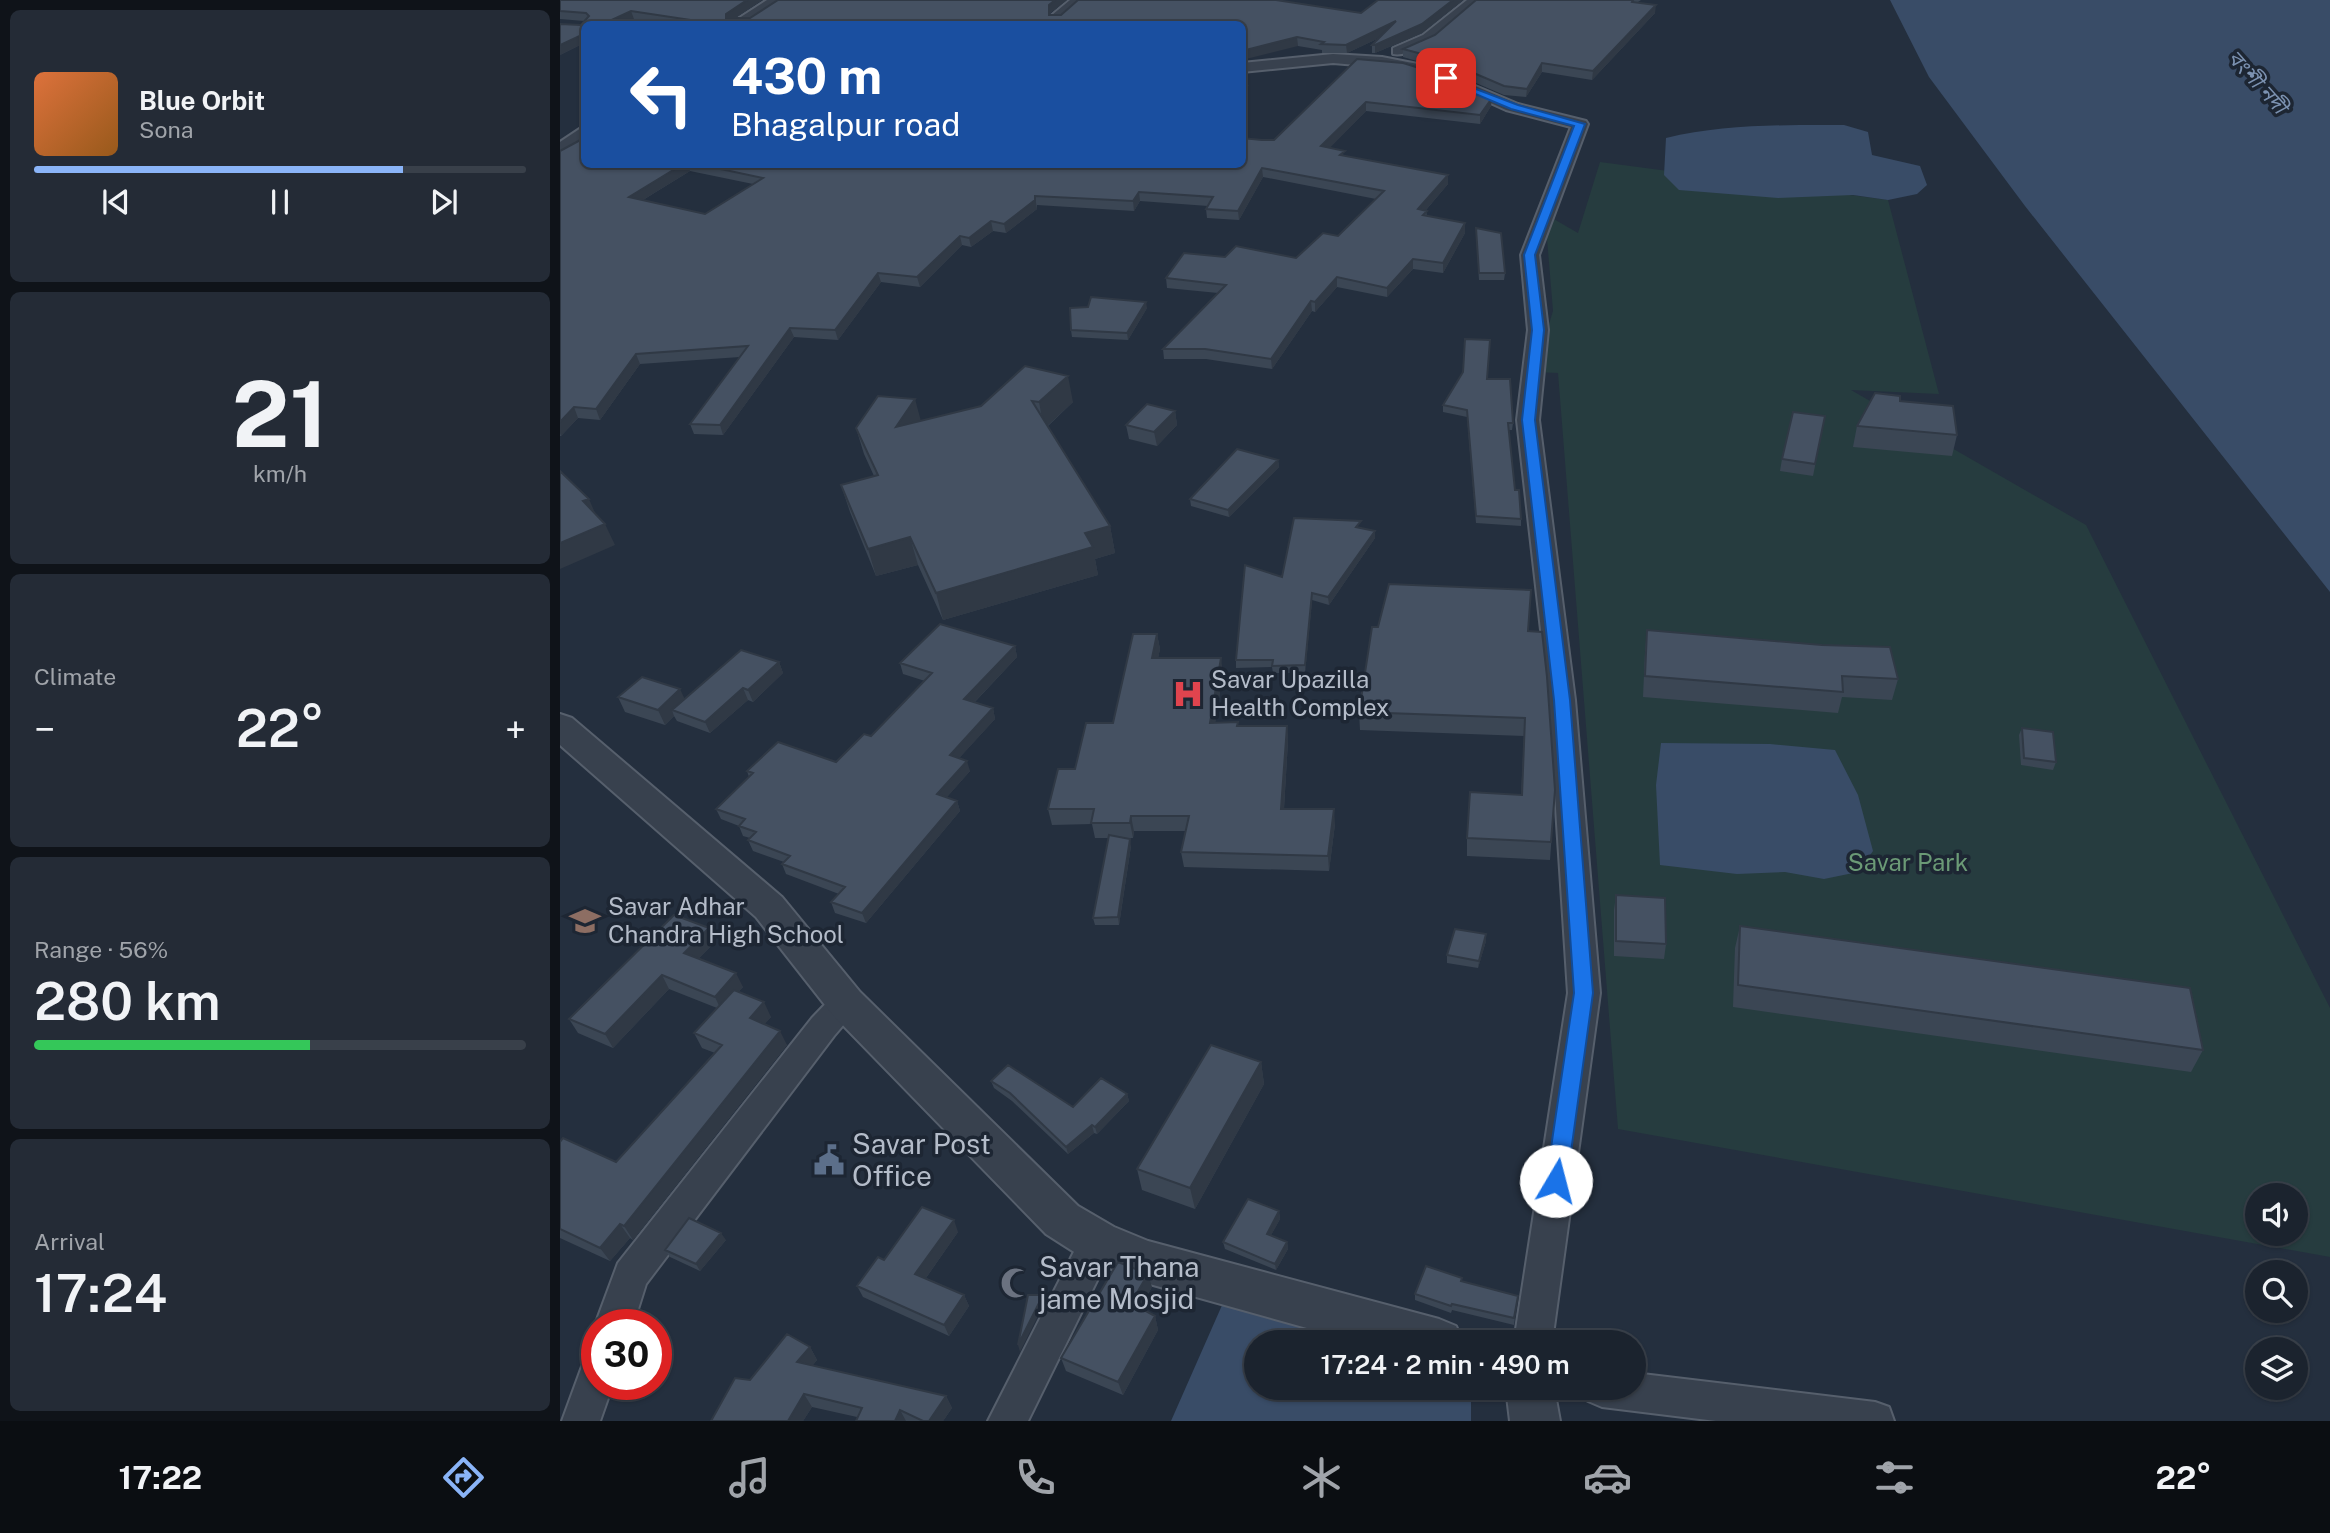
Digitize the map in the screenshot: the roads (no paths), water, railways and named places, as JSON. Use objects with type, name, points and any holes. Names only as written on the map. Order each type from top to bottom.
[{"type":"street","points":[[744,21],[779,0]]},
{"type":"street","points":[[1057,18],[1078,0]]},
{"type":"street","points":[[1374,62],[1428,37],[1475,0]]},
{"type":"street","points":[[1246,67],[1279,60],[1332,59],[1423,68],[1515,107],[1580,124],[1530,255],[1538,330],[1528,420],[1562,700],[1584,993],[1535,1330]]},
{"type":"street","points":[[560,152],[581,134]]},
{"type":"street","points":[[560,726],[769,907],[846,1003],[1062,1220],[1098,1242],[1146,1262],[1395,1330]]},
{"type":"street","points":[[619,1309],[631,1275],[823,1027],[846,1003]]},
{"type":"street","points":[[1007,1421],[1098,1242]]},
{"type":"street","points":[[1646,1393],[1874,1421]]},
{"type":"street","points":[[581,1421],[588,1400]]},
{"type":"street","points":[[1532,1400],[1535,1421]]},
{"type":"water","name":"বংশী নদী","points":[[1890,0],[2330,0],[2330,592],[2025,206],[1929,77]]},
{"type":"water","points":[[1844,125],[1868,132],[1872,155],[1920,166],[1927,185],[1917,194],[1888,200],[1853,195],[1778,198],[1679,190],[1664,175],[1666,138],[1732,128]]},
{"type":"water","points":[[1661,743],[1770,744],[1835,750],[1858,795],[1873,851],[1858,872],[1824,879],[1785,872],[1737,874],[1660,865],[1656,785]]},
{"type":"water","points":[[1223,1303],[1310,1330],[1244,1330],[1244,1400],[1471,1400],[1471,1421],[1171,1421]]},
{"type":"place","name":"Savar Upazilla Health Complex","points":[[1188,694]]},
{"type":"place","name":"Savar Adhar Chandra High School","points":[[585,921]]},
{"type":"place","name":"Savar Post Office","points":[[829,1160]]},
{"type":"place","name":"Savar Thana jame Mosjid","points":[[1016,1283]]},
{"type":"park label","name":"Savar Park","points":[[1908,863]]}]
